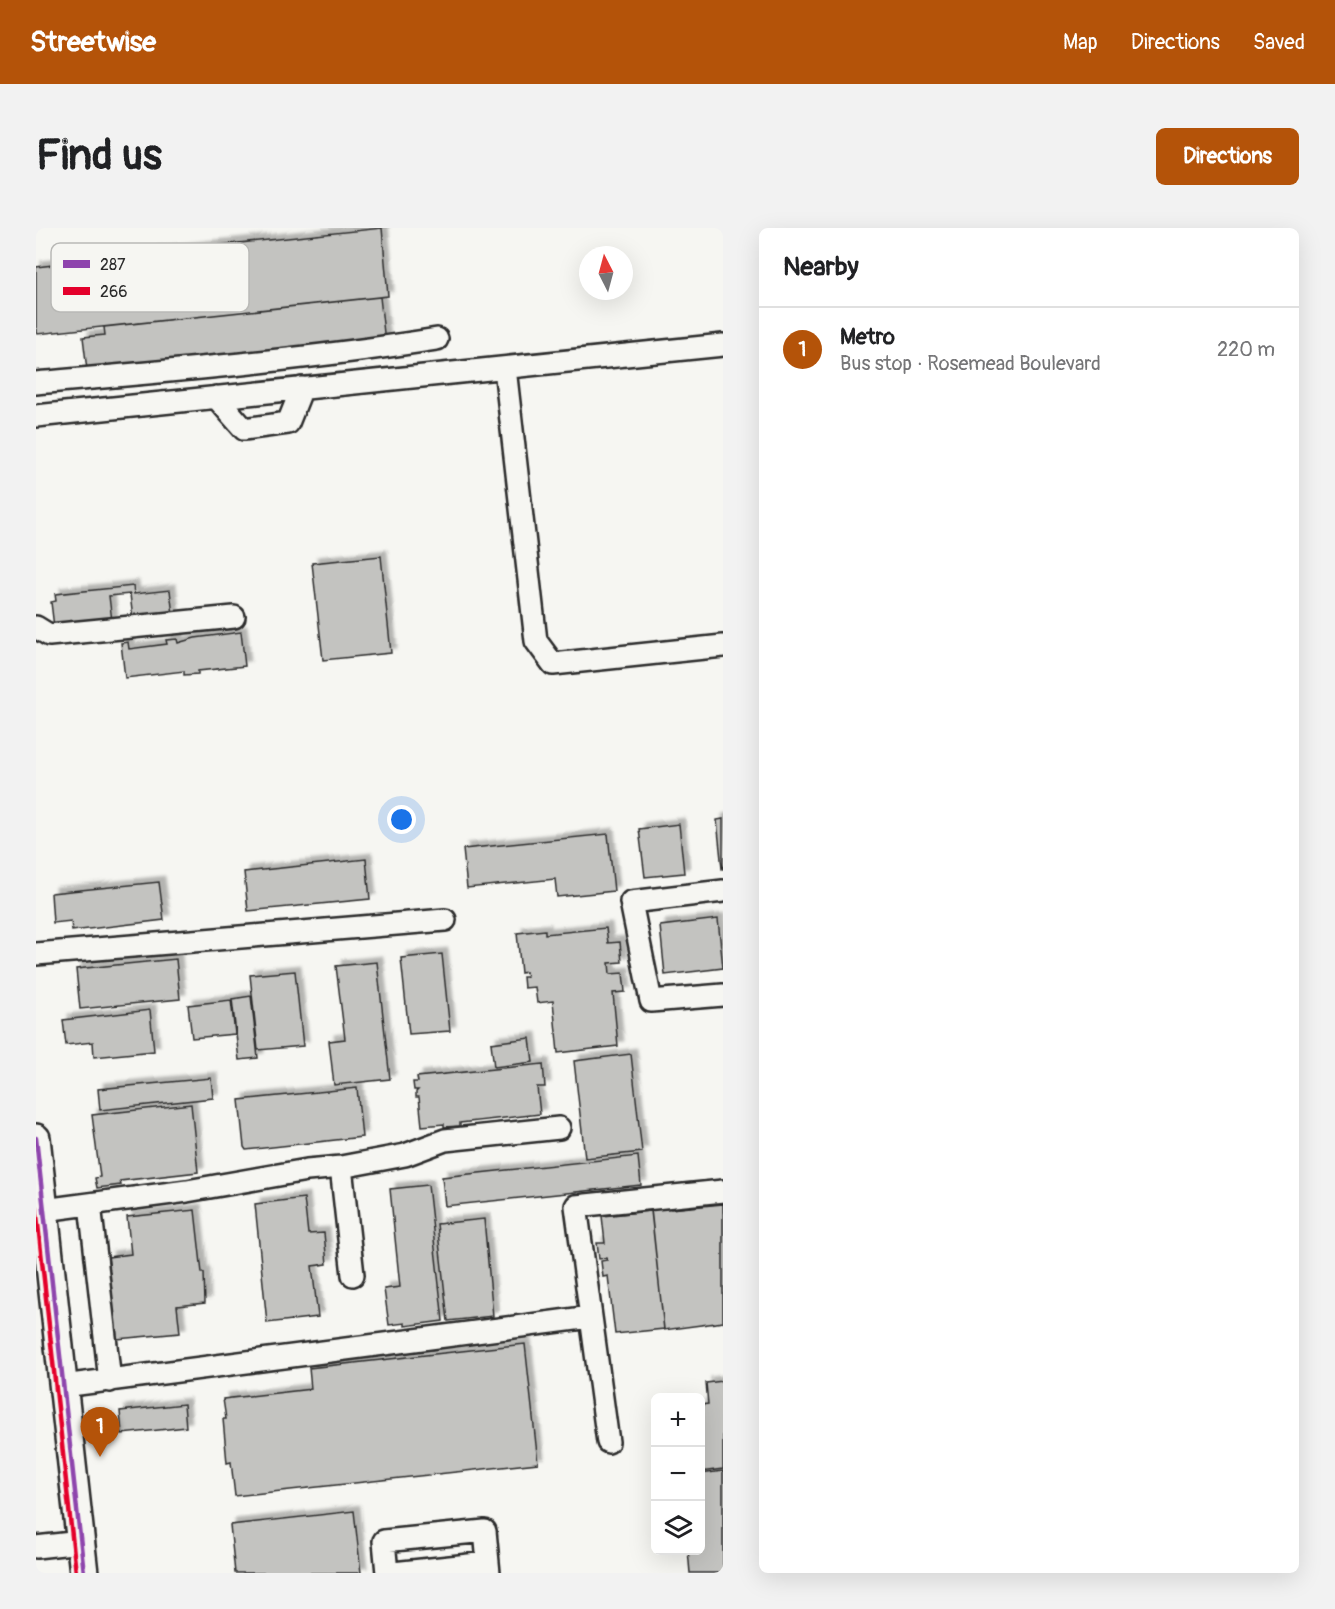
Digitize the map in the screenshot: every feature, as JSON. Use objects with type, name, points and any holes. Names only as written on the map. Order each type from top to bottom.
[{"type":"main road","points":[[36,1138],[84,1573]]},
{"type":"street","points":[[36,383],[236,363],[437,339]]},
{"type":"street","points":[[36,416],[723,345]]},
{"type":"street","points":[[505,368],[536,641],[552,664],[723,646]]},
{"type":"street","points":[[216,397],[244,429],[288,423],[302,388]]},
{"type":"street","points":[[36,627],[49,635],[234,617]]},
{"type":"street","points":[[723,891],[631,902],[651,1001],[723,995]]},
{"type":"street","points":[[36,954],[445,920]]},
{"type":"street","points":[[44,1210],[188,1191],[307,1170],[341,1167],[405,1155],[445,1140],[559,1128]]},
{"type":"street","points":[[341,1167],[353,1275]]},
{"type":"street","points":[[608,1442],[576,1206],[723,1191]]},
{"type":"street","points":[[90,1204],[110,1381]]},
{"type":"street","points":[[63,1386],[591,1317]]},
{"type":"street","points":[[387,1573],[384,1541],[484,1531],[488,1568],[393,1573]]},
{"type":"street","points":[[36,1547],[81,1542]]},
{"type":"building","points":[[382,228],[388,296],[249,311],[249,243],[239,243]]},
{"type":"building","points":[[51,265],[51,312],[240,312],[37,334],[36,267]]},
{"type":"building","points":[[380,297],[385,342],[87,370],[83,337],[105,335],[104,327]]},
{"type":"building","points":[[381,556],[391,653],[323,660],[312,563]]},
{"type":"building","points":[[133,586],[134,594],[170,590],[173,615],[133,619],[130,594],[109,596],[112,621],[54,627],[51,602],[56,601],[55,594]]},
{"type":"building","points":[[241,632],[245,666],[198,671],[198,674],[184,675],[184,671],[125,678],[121,643],[128,642],[129,649],[167,644],[166,640],[177,639],[178,643],[195,638]]},
{"type":"building","points":[[723,819],[723,869],[722,869],[717,820]]},
{"type":"building","points":[[679,824],[684,873],[645,877],[639,829]]},
{"type":"building","points":[[608,834],[614,891],[557,897],[555,879],[467,888],[463,849]]},
{"type":"building","points":[[366,859],[370,899],[248,911],[244,872]]},
{"type":"building","points":[[159,882],[164,920],[72,931],[71,921],[53,923],[51,893]]},
{"type":"building","points":[[718,919],[723,968],[665,975],[660,926]]},
{"type":"building","points":[[606,928],[608,943],[620,942],[622,962],[609,963],[610,974],[623,973],[625,992],[613,993],[618,1046],[558,1053],[553,1001],[537,1003],[535,987],[524,988],[523,977],[527,977],[526,972],[521,973],[517,933],[545,930],[545,934]]},
{"type":"building","points":[[442,954],[450,1031],[409,1034],[401,958]]},
{"type":"building","points":[[176,959],[180,999],[80,1009],[76,969]]},
{"type":"building","points":[[377,962],[390,1079],[334,1085],[329,1041],[345,1039],[336,966]]},
{"type":"building","points":[[295,971],[303,1046],[258,1050],[250,975]]},
{"type":"building","points":[[251,996],[258,1058],[239,1060],[232,999]]},
{"type":"building","points":[[231,1000],[235,1034],[192,1038],[188,1005]]},
{"type":"building","points":[[150,1010],[154,1051],[94,1057],[93,1042],[66,1045],[63,1020]]},
{"type":"building","points":[[530,1038],[533,1062],[494,1067],[491,1043]]},
{"type":"building","points":[[631,1054],[642,1152],[585,1158],[574,1061]]},
{"type":"building","points":[[543,1064],[545,1087],[537,1087],[540,1114],[460,1123],[460,1126],[444,1127],[444,1124],[422,1126],[419,1097],[416,1097],[418,1090],[414,1090],[413,1082],[418,1082],[417,1077]]},
{"type":"building","points":[[211,1078],[213,1098],[100,1110],[98,1089]]},
{"type":"building","points":[[357,1088],[362,1137],[246,1150],[244,1147],[239,1100]]},
{"type":"building","points":[[191,1104],[198,1172],[120,1181],[121,1185],[97,1188],[95,1178],[100,1177],[92,1115]]},
{"type":"building","points":[[638,1156],[641,1185],[445,1206],[442,1177]]},
{"type":"building","points":[[428,1185],[443,1321],[405,1326],[405,1323],[389,1325],[384,1289],[400,1287],[390,1189]]},
{"type":"building","points":[[304,1198],[308,1234],[324,1233],[327,1264],[312,1266],[318,1317],[267,1323],[255,1204]]},
{"type":"building","points":[[723,1204],[723,1322],[664,1330],[651,1209]]},
{"type":"building","points":[[195,1210],[202,1273],[204,1273],[205,1303],[177,1306],[180,1333],[117,1339],[114,1337],[108,1257],[131,1254],[127,1217]]},
{"type":"building","points":[[651,1211],[664,1329],[615,1334],[608,1276],[603,1277],[601,1261],[607,1260],[606,1258],[599,1259],[597,1243],[605,1243],[602,1216]]},
{"type":"building","points":[[484,1219],[493,1316],[448,1321],[437,1224]]},
{"type":"building","points":[[525,1344],[538,1463],[235,1496],[231,1462],[227,1463],[223,1399],[311,1389],[309,1368]]},
{"type":"building","points":[[723,1381],[723,1469],[705,1471],[705,1404],[708,1404],[706,1383]]},
{"type":"building","points":[[184,1404],[186,1427],[122,1434],[120,1411]]},
{"type":"building","points":[[723,1471],[723,1573],[690,1573],[688,1555],[705,1555],[705,1473]]},
{"type":"building","points":[[354,1511],[361,1573],[235,1573],[230,1525]]},
{"type":"transit line","name":"287","points":[[36,1138],[84,1573]]},
{"type":"transit line","name":"266","points":[[36,1206],[76,1573]]},
{"type":"place","name":"Metro","points":[[100,1457]]}]
